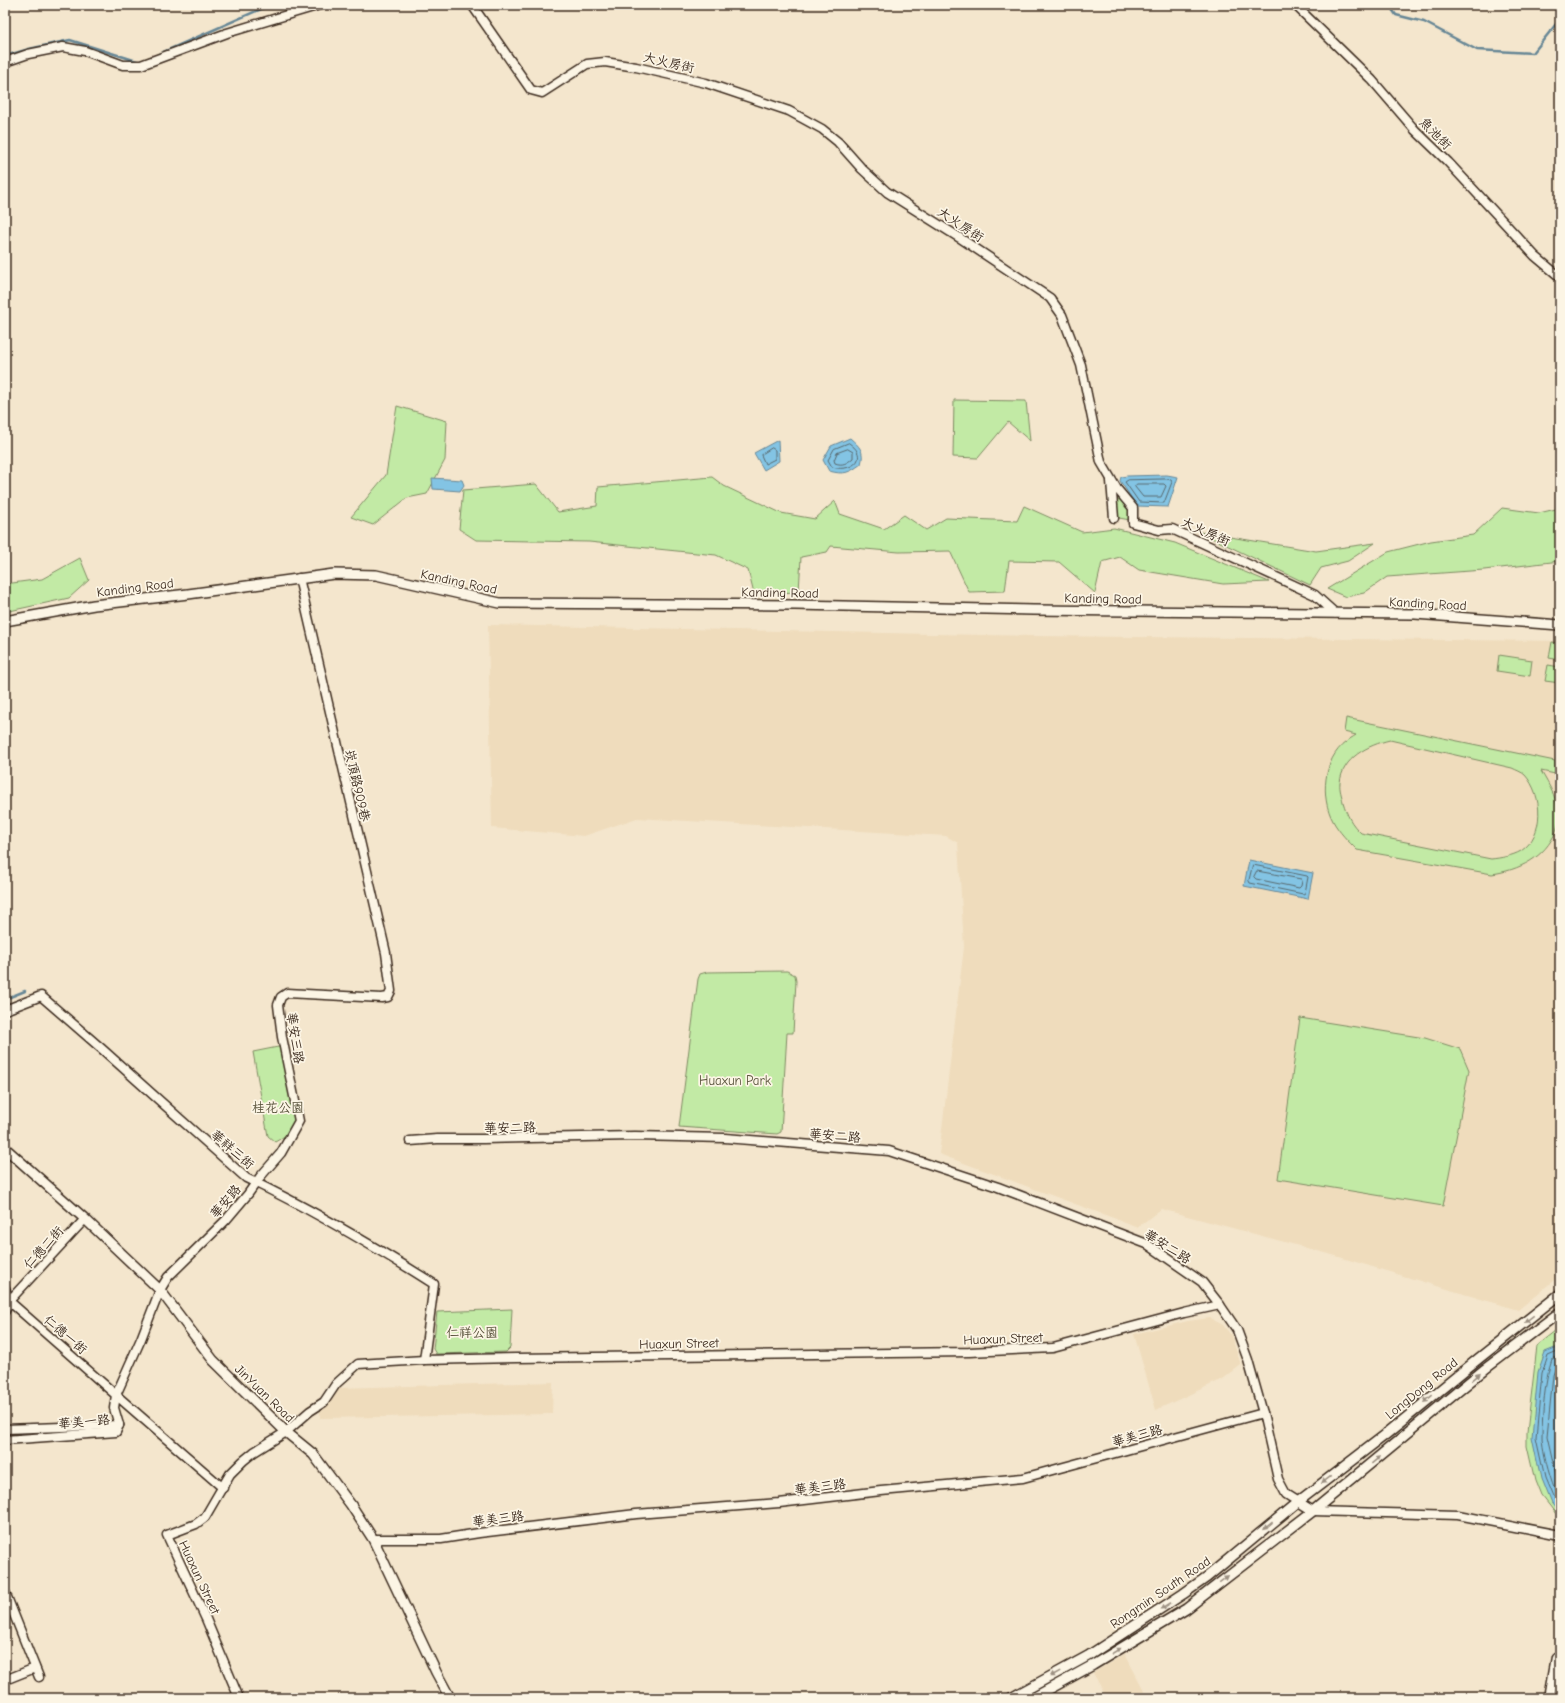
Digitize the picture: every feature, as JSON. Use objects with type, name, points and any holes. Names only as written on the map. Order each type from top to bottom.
[{"type":"street","points":[[5,62],[28,54],[63,47],[85,51],[123,65],[140,66],[227,33],[320,5]]},
{"type":"street","name":"大火房街","points":[[472,5],[531,90],[536,92],[542,93],[587,64],[605,62],[636,67],[706,83],[788,111],[822,129],[838,142],[862,169],[887,192],[960,238],[1050,298],[1062,314],[1081,365],[1101,462],[1133,508],[1133,523],[1159,530],[1172,529],[1315,595],[1336,613]]},
{"type":"street","name":"魚池街","points":[[1295,5],[1372,80],[1415,130],[1448,162],[1535,256],[1560,277]]},
{"type":"street","points":[[1111,478],[1114,518]]},
{"type":"street","name":"Kanding Road","points":[[5,621],[94,605],[334,574],[376,575],[500,603],[795,605],[1033,610],[1415,614],[1560,625]]},
{"type":"street","name":"崁頂路909巷","points":[[299,578],[339,758],[386,953],[391,991],[388,997]]},
{"type":"street","name":"華安三路","points":[[299,1121],[282,1038],[278,1005],[281,997],[287,992],[382,998],[388,997]]},
{"type":"street","name":"華祥三街","points":[[5,1010],[41,996],[246,1178],[350,1234],[434,1284],[424,1360]]},
{"type":"street","name":"華安路","points":[[160,1290],[168,1277],[226,1220],[248,1194],[281,1153],[299,1121]]},
{"type":"street","name":"華安二路","points":[[410,1141],[437,1139],[635,1136],[725,1138],[889,1151],[1005,1190],[1148,1244],[1202,1282],[1220,1305]]},
{"type":"street","name":"JinYuan Road","points":[[6,1151],[85,1219],[160,1290],[213,1360],[286,1432],[313,1454],[322,1465],[352,1505],[373,1539],[436,1672],[450,1698]]},
{"type":"street","name":"仁德二街","points":[[5,1310],[9,1301],[85,1219]]},
{"type":"street","points":[[5,1288],[9,1301]]},
{"type":"street","points":[[119,1425],[114,1408],[116,1395],[141,1339],[160,1290]]},
{"type":"street","name":"LongDong Road","points":[[1299,1501],[1385,1435],[1560,1294]]},
{"type":"street","name":"仁德一街","points":[[9,1301],[223,1488]]},
{"type":"street","points":[[1220,1305],[1237,1330],[1248,1360],[1263,1414],[1278,1479],[1286,1494],[1313,1511],[1458,1515],[1560,1535]]},
{"type":"street","name":"Huaxun Street","points":[[239,1698],[206,1619],[167,1535],[196,1524],[205,1517],[230,1474],[243,1461],[254,1452],[286,1432],[310,1411],[324,1402],[336,1384],[358,1364],[424,1360],[969,1352],[1053,1348],[1184,1313],[1220,1305]]},
{"type":"street","name":"LongDong Road","points":[[1313,1511],[1485,1369],[1560,1312]]},
{"type":"street","name":"華美三路","points":[[373,1539],[441,1539],[636,1514],[780,1503],[881,1491],[1023,1478],[1263,1414]]},
{"type":"street","name":"華美一路","points":[[5,1429],[119,1425],[116,1432],[5,1440]]},
{"type":"street","name":"Rongmin South Road","points":[[1011,1698],[1088,1656],[1183,1594],[1207,1577],[1299,1501]]},
{"type":"street","name":"Rongmin South Road","points":[[1033,1698],[1093,1665],[1186,1609],[1313,1511]]},
{"type":"street","points":[[5,1592],[39,1677]]},
{"type":"street","points":[[1088,1656],[1093,1665]]},
{"type":"street","points":[[1549,1698],[1556,1659]]},
{"type":"street","points":[[5,1680],[35,1668]]},
{"type":"shaded area","points":[[488,625],[1030,636],[1560,641],[1560,1275],[1518,1310],[1329,1254],[1161,1209],[1138,1227],[939,1154],[964,947],[958,843],[946,836],[637,818],[584,836],[492,828]]},
{"type":"shaded area","points":[[1210,1318],[1223,1325],[1231,1335],[1241,1365],[1223,1379],[1156,1410],[1134,1334],[1188,1321]]},
{"type":"shaded area","points":[[553,1382],[552,1414],[320,1418],[320,1405],[337,1388]]},
{"type":"shaded area","points":[[1125,1654],[1148,1698],[1107,1698],[1093,1673]]},
{"type":"green space","points":[[954,400],[1026,401],[1030,441],[1008,422],[978,458],[953,457]]},
{"type":"green space","points":[[397,406],[447,421],[445,460],[427,494],[407,498],[373,525],[351,517],[386,475]]},
{"type":"green space","points":[[712,477],[724,486],[781,513],[815,519],[835,501],[840,514],[884,529],[904,515],[926,530],[946,518],[1017,521],[1024,506],[1082,532],[1114,528],[1175,543],[1269,582],[1223,584],[1139,570],[1120,557],[1102,562],[1095,593],[1059,562],[1009,561],[1005,591],[969,592],[950,551],[899,552],[831,546],[827,552],[801,557],[799,592],[754,594],[748,570],[716,555],[589,542],[476,540],[459,529],[463,490],[536,484],[558,512],[597,506],[598,487]]},
{"type":"green space","points":[[1120,498],[1131,514],[1130,520],[1119,518],[1115,501]]},
{"type":"green space","points":[[1502,508],[1539,513],[1560,508],[1560,561],[1484,570],[1387,577],[1364,593],[1346,597],[1327,589],[1388,552],[1431,541],[1473,535]]},
{"type":"green space","points":[[1199,532],[1316,551],[1375,543],[1348,561],[1321,568],[1310,585]]},
{"type":"green space","points":[[80,558],[89,580],[69,598],[5,612],[5,584],[42,579]]},
{"type":"green space","points":[[1552,642],[1560,643],[1560,660],[1549,658]]},
{"type":"green space","points":[[1499,655],[1532,660],[1530,676],[1497,671]]},
{"type":"green space","points":[[1548,665],[1560,667],[1560,683],[1545,681]]},
{"type":"green space","points":[[1346,718],[1555,761],[1555,774],[1541,771],[1553,794],[1559,813],[1556,831],[1545,849],[1530,861],[1521,866],[1492,874],[1357,850],[1335,825],[1326,801],[1326,779],[1332,758],[1338,749],[1356,735],[1344,732]],"holes":[[[1390,740],[1512,768],[1525,775],[1531,783],[1538,804],[1538,825],[1529,844],[1521,851],[1495,859],[1361,833],[1352,823],[1348,815],[1340,788],[1342,774],[1351,760],[1365,749]]]},
{"type":"green space","name":"Huaxun Park","points":[[787,971],[795,975],[796,981],[793,1033],[787,1033],[781,1132],[777,1134],[679,1127],[698,979],[700,974],[707,972]]},
{"type":"green space","points":[[1300,1018],[1425,1038],[1460,1049],[1469,1070],[1443,1206],[1278,1179]]},
{"type":"green space","name":"桂花公園","points":[[283,1046],[295,1117],[289,1132],[275,1142],[268,1136],[253,1052]]},
{"type":"green space","name":"仁祥公園","points":[[512,1309],[510,1348],[506,1352],[436,1354],[433,1349],[437,1312]]},
{"type":"green space","points":[[1560,1328],[1560,1527],[1557,1526],[1559,1519],[1541,1496],[1535,1481],[1527,1446],[1527,1432],[1537,1346]]},
{"type":"water","points":[[850,438],[862,452],[861,464],[843,473],[829,471],[823,460],[831,446]]},
{"type":"water","points":[[778,440],[779,461],[764,470],[754,453]]},
{"type":"water","points":[[1167,475],[1178,477],[1168,507],[1137,506],[1120,481],[1121,477],[1127,476]]},
{"type":"water","points":[[432,478],[462,480],[464,485],[460,491],[433,489]]},
{"type":"water","points":[[1249,860],[1313,873],[1308,899],[1244,886]]},
{"type":"water","points":[[1560,1346],[1560,1515],[1551,1504],[1541,1479],[1532,1437],[1538,1372],[1545,1352]]},
{"type":"waterway","points":[[159,54],[270,5]]},
{"type":"waterway","points":[[1389,5],[1396,15],[1424,22],[1477,50],[1533,53],[1560,19]]},
{"type":"waterway","points":[[5,56],[70,40],[140,62]]},
{"type":"waterway","points":[[5,999],[25,991]]}]
